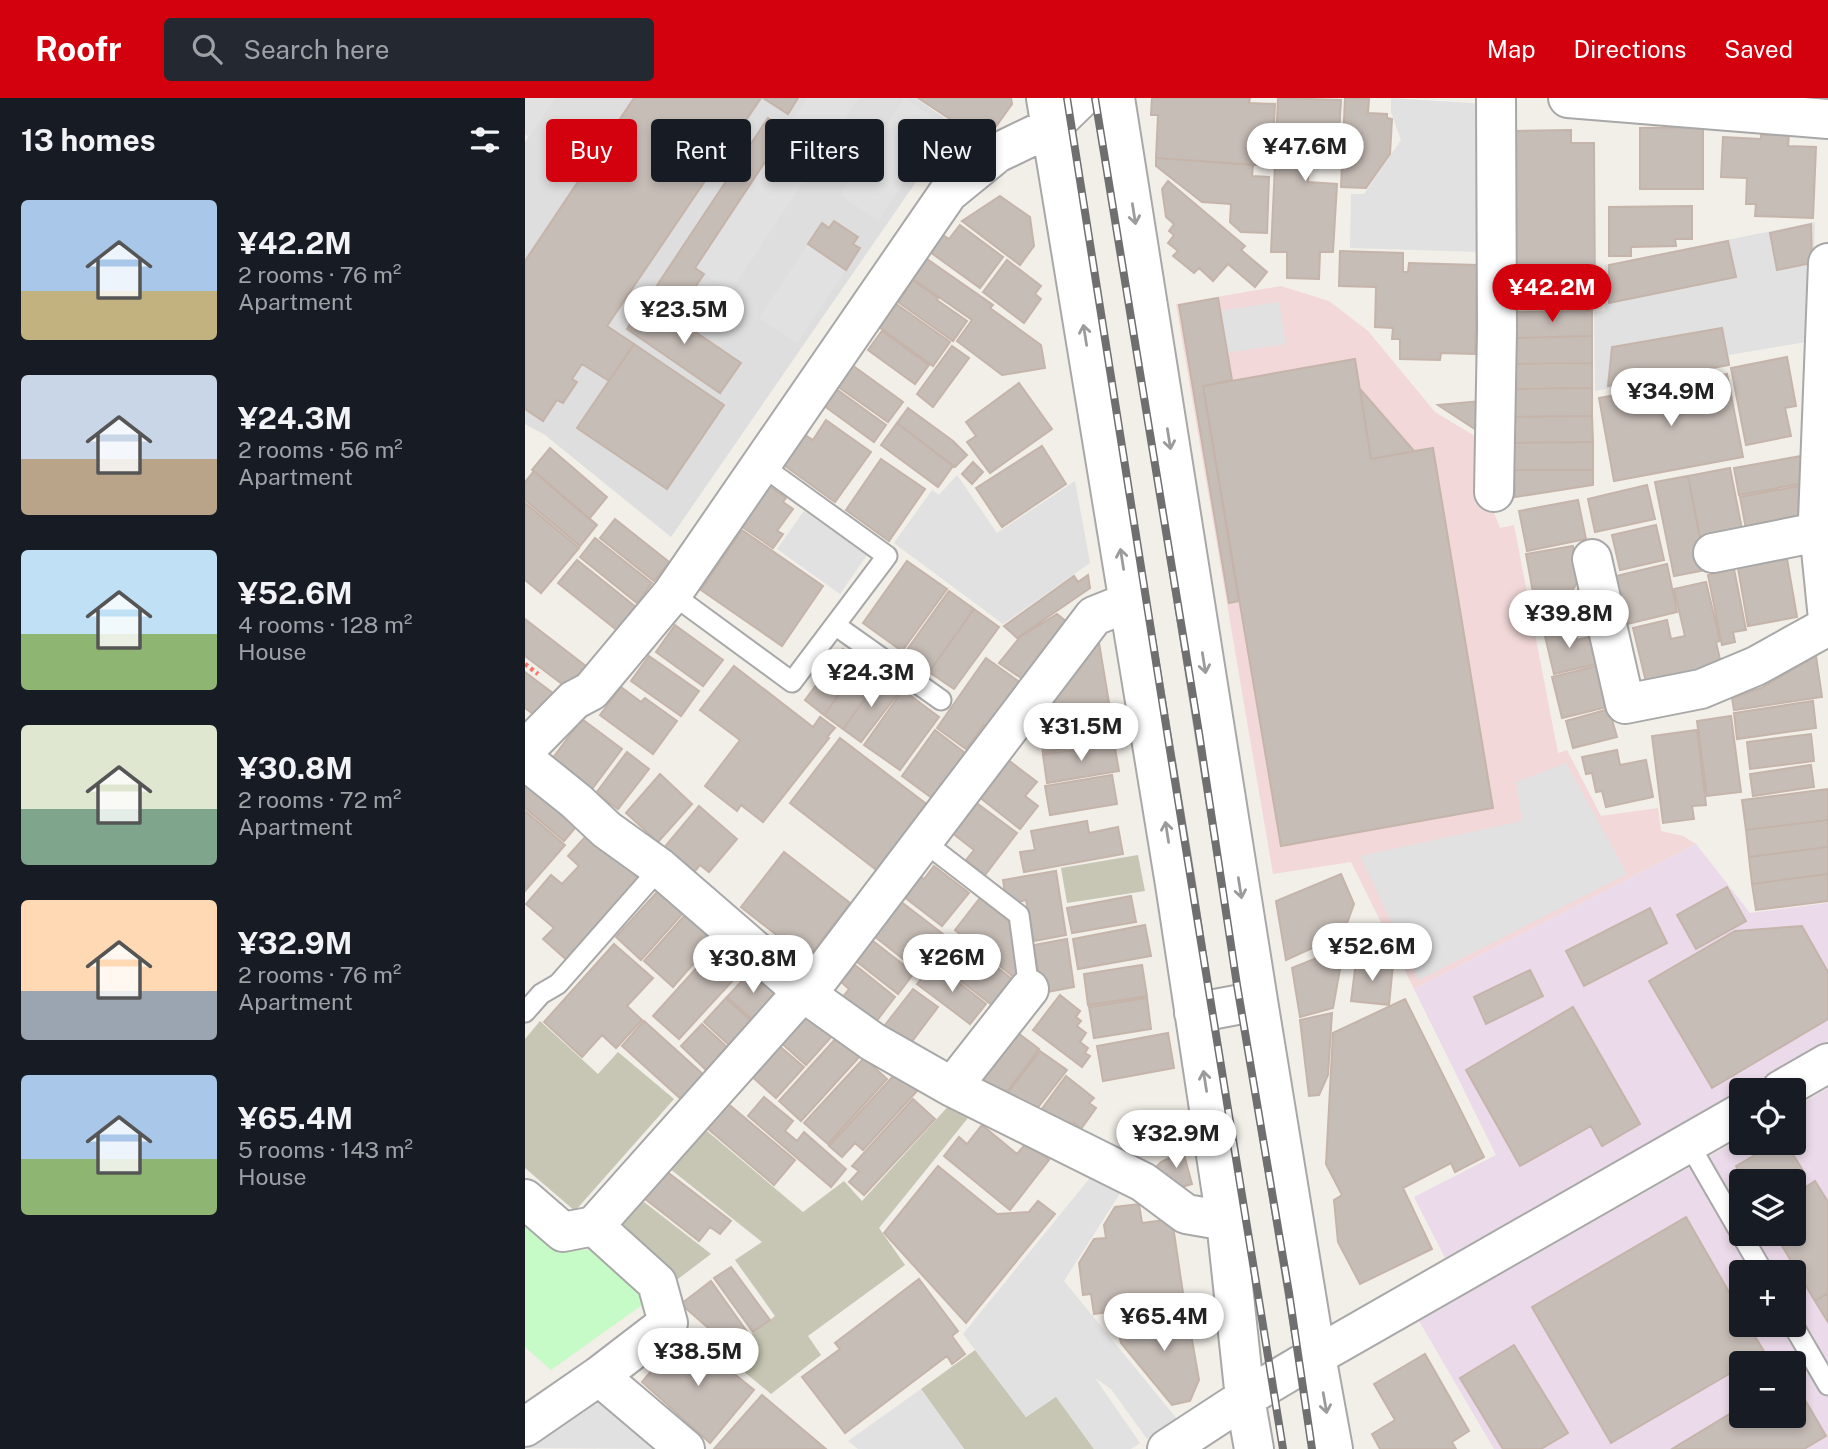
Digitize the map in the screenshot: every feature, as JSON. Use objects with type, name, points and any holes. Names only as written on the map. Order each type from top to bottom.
[{"type":"street","points":[[525,750],[574,700],[591,691],[672,594],[948,193],[1049,113],[1081,98]]},
{"type":"street","points":[[1115,98],[1258,1001],[1333,1449]]},
{"type":"street","points":[[1494,492],[1497,330],[1496,98]]},
{"type":"street","points":[[1568,98],[1828,118]]},
{"type":"street","points":[[1049,113],[1226,1221],[1245,1398],[1254,1449]]},
{"type":"street","points":[[1828,263],[1818,532],[1828,619]]},
{"type":"street","points":[[1713,553],[1818,532]]},
{"type":"street","points":[[1592,559],[1625,704],[1701,689],[1756,666],[1828,626]]},
{"type":"street","points":[[525,1199],[563,1232],[594,1226],[803,992],[820,977],[1094,616],[1129,602]]},
{"type":"street","points":[[525,760],[607,830],[660,868],[803,992],[873,1042],[952,1087],[1143,1182],[1186,1214],[1226,1221]]},
{"type":"street","points":[[952,1087],[1029,989]]},
{"type":"street","points":[[1194,1013],[1258,1001]]},
{"type":"street","points":[[1802,1078],[1828,1063]]},
{"type":"street","points":[[1167,1449],[1316,1356],[1729,1121]]},
{"type":"street","points":[[525,1427],[599,1376],[668,1323],[657,1283],[594,1226]]},
{"type":"street","points":[[599,1376],[685,1449]]},
{"type":"lane","points":[[672,594],[792,682],[887,556],[761,465]]},
{"type":"lane","points":[[835,625],[941,700]]},
{"type":"lane","points":[[923,841],[1019,915],[1029,989]]},
{"type":"lane","points":[[525,1012],[541,994],[558,984],[660,868]]},
{"type":"lane","points":[[1689,1144],[1756,1260]]},
{"type":"lane","points":[[1800,1337],[1828,1385]]},
{"type":"shaded area","points":[[525,98],[554,98],[528,137],[525,134]]},
{"type":"shaded area","points":[[554,98],[915,98],[946,119],[898,119],[898,182],[916,182],[671,537],[545,435],[525,424],[525,142]]},
{"type":"shaded area","points":[[807,98],[859,98],[845,119],[793,119]]},
{"type":"shaded area","points":[[905,98],[936,119],[898,119],[898,182],[904,182],[878,221],[840,195],[849,182],[884,182],[884,129]]},
{"type":"shaded area","points":[[1391,98],[1484,104],[1482,252],[1350,248],[1351,194],[1364,194],[1401,140],[1391,112]]},
{"type":"shaded area","points":[[765,162],[765,182],[803,182],[731,291],[695,268]]},
{"type":"shaded area","points":[[1815,222],[1811,341],[1729,355],[1730,366],[1595,391],[1594,312],[1605,311],[1605,265]]},
{"type":"shaded area","points":[[808,244],[846,270],[797,343],[759,318]]},
{"type":"shaded area","points":[[1281,286],[1329,301],[1368,331],[1435,412],[1483,441],[1485,490],[1500,528],[1514,525],[1558,753],[1567,750],[1601,816],[1658,808],[1661,831],[1683,836],[1696,844],[1414,989],[1351,862],[1273,874],[1176,304]]},
{"type":"shaded area","points":[[1279,302],[1286,344],[1192,358],[1186,316]]},
{"type":"shaded area","points":[[957,475],[997,533],[1075,481],[1090,563],[1003,624],[894,543],[932,490],[939,495]]},
{"type":"shaded area","points":[[804,511],[867,555],[840,594],[777,549]]},
{"type":"shaded area","points":[[1566,763],[1627,874],[1419,980],[1360,856],[1522,821],[1516,782]]},
{"type":"shaded area","points":[[1696,844],[1750,913],[1828,903],[1828,1041],[1763,1078],[1729,1078],[1729,1097],[1445,1258],[1414,1197],[1496,1155],[1414,989]]},
{"type":"shaded area","points":[[1138,855],[1145,891],[1067,903],[1061,868]]},
{"type":"shaded area","points":[[540,1021],[598,1074],[618,1052],[674,1099],[575,1211],[525,1168],[525,1039]]},
{"type":"shaded area","points":[[1828,1088],[1828,1449],[1494,1449],[1419,1321],[1729,1145],[1729,1155],[1806,1155],[1806,1101]]},
{"type":"shaded area","points":[[953,1101],[972,1113],[879,1228],[905,1265],[808,1336],[821,1355],[771,1394],[725,1356],[775,1316],[735,1260],[762,1242],[664,1164],[701,1126],[803,1212],[844,1181],[862,1201]]},
{"type":"shaded area","points":[[1098,1168],[1126,1184],[1064,1281],[1177,1419],[1147,1439],[1111,1389],[1095,1378],[1140,1443],[1131,1449],[1094,1449],[1056,1397],[1026,1417],[963,1334]]},
{"type":"shaded area","points":[[635,1195],[711,1254],[674,1282],[623,1224],[622,1211]]},
{"type":"shaded area","points":[[975,1350],[1026,1417],[1056,1396],[1094,1449],[964,1449],[921,1389]]},
{"type":"shaded area","points":[[921,1389],[964,1449],[858,1449],[848,1441]]},
{"type":"shaded area","points":[[602,1396],[665,1449],[529,1448],[570,1418]]},
{"type":"green space","points":[[525,1220],[555,1248],[591,1250],[643,1287],[642,1305],[551,1370],[525,1347]]},
{"type":"building","points":[[634,98],[761,98],[747,119],[651,119],[651,182],[704,182],[607,326],[634,344],[609,381],[582,364],[572,379],[577,382],[563,403],[557,400],[543,421],[525,409],[525,261],[578,182],[637,182],[637,119],[620,119]]},
{"type":"building","points":[[763,98],[798,98],[788,114]]},
{"type":"building","points":[[918,98],[1011,98],[1012,104],[996,127],[996,119],[950,119]]},
{"type":"building","points":[[1152,98],[1250,98],[1249,103],[1275,104],[1272,166],[1156,158],[1158,115],[1151,115]]},
{"type":"building","points":[[1278,98],[1341,100],[1337,166],[1309,164],[1308,182],[1337,184],[1333,252],[1320,252],[1319,279],[1287,278],[1287,252],[1271,252]]},
{"type":"building","points":[[1345,98],[1369,99],[1368,113],[1387,114],[1387,118],[1392,119],[1390,154],[1366,188],[1341,187]]},
{"type":"building","points":[[765,123],[765,162],[695,268],[704,274],[679,311],[652,293],[726,182],[751,182],[751,144]]},
{"type":"building","points":[[1703,127],[1703,189],[1640,189],[1640,128]]},
{"type":"building","points":[[1571,130],[1571,143],[1594,143],[1595,308],[1513,309],[1512,131]]},
{"type":"building","points":[[1761,135],[1789,135],[1788,146],[1816,147],[1813,218],[1755,216],[1756,204],[1746,204],[1747,178],[1721,177],[1723,137],[1761,139]]},
{"type":"building","points":[[1156,158],[1253,165],[1252,176],[1269,177],[1267,233],[1241,232],[1230,222],[1231,204],[1202,202],[1156,166]]},
{"type":"building","points":[[1168,181],[1245,246],[1241,250],[1267,272],[1255,287],[1228,264],[1213,281],[1199,268],[1194,273],[1173,256],[1178,251],[1168,243],[1174,235],[1169,231],[1174,224],[1166,217],[1162,189]]},
{"type":"building","points":[[1000,196],[1030,217],[1034,246],[1020,265],[962,221]]},
{"type":"building","points":[[1692,206],[1692,239],[1675,239],[1676,246],[1631,247],[1631,256],[1609,256],[1609,207]]},
{"type":"building","points":[[834,221],[858,237],[853,244],[860,248],[846,270],[808,244],[822,223],[829,228]]},
{"type":"building","points":[[1811,224],[1812,263],[1777,270],[1770,233]]},
{"type":"building","points":[[960,225],[1003,257],[980,288],[930,252],[943,235],[949,239]]},
{"type":"building","points":[[1728,241],[1736,277],[1609,303],[1609,265]]},
{"type":"building","points":[[1340,251],[1403,253],[1403,272],[1408,272],[1409,263],[1477,265],[1475,354],[1441,353],[1440,360],[1400,359],[1400,339],[1392,339],[1393,328],[1375,327],[1376,287],[1339,286]]},
{"type":"building","points":[[927,259],[993,305],[990,308],[1041,345],[1045,368],[1002,375],[957,341],[972,320],[913,279]]},
{"type":"building","points":[[1007,260],[1041,286],[1035,294],[1041,299],[1024,323],[983,292]]},
{"type":"building","points":[[913,280],[967,321],[953,341],[898,302]]},
{"type":"building","points":[[1218,298],[1232,380],[1203,386],[1239,601],[1229,603],[1179,305]]},
{"type":"building","points":[[647,299],[741,363],[720,393],[627,329]]},
{"type":"building","points":[[892,301],[950,342],[933,366],[875,324]]},
{"type":"building","points":[[1592,311],[1592,336],[1513,338],[1514,312]]},
{"type":"building","points":[[1722,328],[1729,365],[1608,386],[1612,347]]},
{"type":"building","points":[[882,331],[929,365],[915,384],[868,350]]},
{"type":"building","points":[[1592,336],[1592,363],[1514,364],[1513,338]]},
{"type":"building","points":[[634,344],[724,405],[667,489],[577,428]]},
{"type":"building","points":[[952,346],[969,358],[933,407],[917,394]]},
{"type":"building","points":[[1787,357],[1796,406],[1785,408],[1791,436],[1746,445],[1731,368]]},
{"type":"building","points":[[1355,359],[1371,459],[1433,448],[1493,808],[1281,846],[1203,386]]},
{"type":"building","points":[[1592,363],[1592,388],[1514,389],[1514,364]]},
{"type":"building","points":[[852,365],[903,402],[888,422],[837,386]]},
{"type":"building","points":[[1727,374],[1743,457],[1614,481],[1599,398]]},
{"type":"building","points":[[1019,383],[1052,429],[990,473],[967,442],[976,436],[966,422]]},
{"type":"building","points":[[835,388],[886,425],[874,442],[823,405]]},
{"type":"building","points":[[1592,388],[1592,416],[1514,417],[1514,389]]},
{"type":"building","points":[[1360,389],[1414,451],[1421,450],[1371,459]]},
{"type":"building","points":[[1481,401],[1484,435],[1438,405]]},
{"type":"building","points":[[908,408],[953,441],[967,455],[955,467],[897,423]]},
{"type":"building","points":[[1592,416],[1593,442],[1514,443],[1514,417]]},
{"type":"building","points":[[826,420],[871,452],[835,502],[781,463],[802,433],[813,440]]},
{"type":"building","points":[[897,423],[953,466],[938,487],[881,445]]},
{"type":"building","points":[[1593,442],[1593,470],[1514,470],[1514,443]]},
{"type":"building","points":[[1042,446],[1066,484],[1002,527],[976,488]]},
{"type":"building","points":[[550,448],[607,497],[589,519],[532,470]]},
{"type":"building","points":[[1801,456],[1799,484],[1739,495],[1734,468]]},
{"type":"building","points":[[881,459],[925,489],[889,541],[846,510]]},
{"type":"building","points":[[973,462],[983,472],[972,484],[962,474]]},
{"type":"building","points":[[1730,468],[1742,529],[1700,537],[1688,476]]},
{"type":"building","points":[[1514,470],[1593,470],[1593,485],[1515,497]]},
{"type":"building","points":[[534,471],[597,525],[580,546],[525,500],[525,482]]},
{"type":"building","points":[[1688,476],[1706,570],[1674,576],[1655,482]]},
{"type":"building","points":[[763,482],[786,498],[783,502],[793,509],[777,531],[783,534],[773,548],[735,522]]},
{"type":"building","points":[[1647,485],[1655,519],[1595,532],[1588,499]]},
{"type":"building","points":[[1799,486],[1798,519],[1746,529],[1740,497]]},
{"type":"building","points":[[1578,500],[1586,539],[1527,551],[1519,511]]},
{"type":"building","points":[[525,503],[579,548],[541,593],[525,580]]},
{"type":"building","points":[[615,519],[669,562],[654,581],[600,538]]},
{"type":"building","points":[[1656,525],[1664,560],[1620,570],[1612,535]]},
{"type":"building","points":[[742,530],[823,586],[782,646],[701,590]]},
{"type":"building","points":[[595,538],[652,583],[637,603],[580,557]]},
{"type":"building","points":[[1573,546],[1579,579],[1572,591],[1534,598],[1526,554]]},
{"type":"building","points":[[1787,559],[1797,617],[1748,626],[1738,568]]},
{"type":"building","points":[[577,560],[637,608],[618,631],[558,583]]},
{"type":"building","points":[[907,561],[947,589],[902,651],[863,623]]},
{"type":"building","points":[[1667,564],[1677,612],[1623,625],[1612,577]]},
{"type":"building","points":[[1734,569],[1746,630],[1733,632],[1735,642],[1722,645],[1708,575]]},
{"type":"building","points":[[1088,575],[1090,588],[1017,638],[1004,626],[1074,576],[1078,582]]},
{"type":"building","points":[[1706,582],[1720,641],[1716,642],[1721,664],[1646,682],[1633,628],[1667,620],[1671,639],[1685,636],[1674,589]]},
{"type":"building","points":[[949,591],[974,609],[929,672],[904,654]]},
{"type":"building","points":[[974,609],[999,627],[954,689],[929,672]]},
{"type":"building","points":[[1057,614],[1067,622],[1024,680],[999,663],[1020,637]]},
{"type":"building","points":[[525,619],[587,667],[570,690],[525,656]]},
{"type":"building","points":[[675,625],[723,660],[703,686],[656,652]]},
{"type":"building","points":[[1574,625],[1577,640],[1589,637],[1596,664],[1554,674],[1544,632]]},
{"type":"building","points":[[1090,642],[1099,643],[1110,709],[1051,719],[1038,708]]},
{"type":"building","points":[[843,649],[862,663],[824,715],[805,700]]},
{"type":"building","points":[[649,656],[699,691],[681,716],[631,681]]},
{"type":"building","points":[[1816,656],[1822,697],[1734,710],[1732,698],[1761,688]]},
{"type":"building","points":[[986,658],[1021,683],[989,729],[984,725],[966,749],[937,728]]},
{"type":"building","points":[[862,663],[881,677],[843,729],[824,715]]},
{"type":"building","points":[[734,666],[813,727],[820,717],[835,728],[763,822],[741,805],[737,811],[705,786],[740,740],[700,710]]},
{"type":"building","points":[[1597,666],[1607,707],[1562,718],[1552,677]]},
{"type":"building","points":[[525,672],[554,694],[537,717],[525,708]]},
{"type":"building","points":[[881,677],[900,691],[861,742],[843,729]]},
{"type":"building","points":[[621,687],[641,702],[645,698],[677,721],[653,754],[600,715]]},
{"type":"building","points":[[903,690],[939,717],[900,770],[864,745]]},
{"type":"building","points":[[1813,701],[1816,728],[1737,739],[1734,713]]},
{"type":"building","points":[[1110,709],[1115,740],[1043,753],[1039,721]]},
{"type":"building","points":[[1609,709],[1617,737],[1573,748],[1566,721]]},
{"type":"building","points":[[1731,716],[1741,792],[1707,796],[1697,721]]},
{"type":"building","points":[[582,719],[622,749],[592,789],[552,759]]},
{"type":"building","points":[[935,730],[965,753],[932,798],[902,776]]},
{"type":"building","points":[[1697,730],[1706,805],[1692,806],[1694,819],[1663,823],[1652,736]]},
{"type":"building","points":[[1811,734],[1814,761],[1750,769],[1747,742]]},
{"type":"building","points":[[840,738],[929,806],[879,872],[790,803]]},
{"type":"building","points":[[1114,743],[1119,771],[1047,783],[1043,755]]},
{"type":"building","points":[[1617,750],[1620,765],[1646,760],[1653,797],[1606,807],[1602,791],[1596,792],[1592,773],[1586,774],[1582,757]]},
{"type":"building","points":[[627,752],[649,769],[618,809],[596,793]]},
{"type":"building","points":[[1007,759],[1037,782],[1025,796],[1038,806],[1020,829],[978,796]]},
{"type":"building","points":[[1811,765],[1814,787],[1753,796],[1750,774]]},
{"type":"building","points":[[660,774],[692,804],[658,842],[626,813]]},
{"type":"building","points":[[1112,775],[1117,804],[1050,815],[1045,786]]},
{"type":"building","points":[[525,780],[581,821],[564,841],[525,808]]},
{"type":"building","points":[[1828,789],[1828,820],[1746,830],[1742,800]]},
{"type":"building","points":[[974,801],[1017,833],[985,875],[966,860],[974,850],[951,832]]},
{"type":"building","points":[[699,806],[737,839],[709,872],[700,865],[692,875],[662,850]]},
{"type":"building","points":[[525,811],[565,845],[525,891]]},
{"type":"building","points":[[1828,820],[1828,847],[1749,857],[1746,830]]},
{"type":"building","points":[[1087,821],[1089,833],[1118,827],[1123,854],[1024,872],[1020,852],[1035,850],[1031,831]]},
{"type":"building","points":[[586,836],[600,842],[642,879],[569,962],[543,939],[554,928],[526,904],[551,875],[562,884],[579,866],[568,856]]},
{"type":"building","points":[[1828,847],[1828,874],[1752,884],[1749,857]]},
{"type":"building","points":[[784,852],[850,903],[807,959],[741,907]]},
{"type":"building","points":[[934,866],[969,893],[942,926],[903,896],[919,876],[924,879]]},
{"type":"building","points":[[1056,871],[1066,935],[1034,941],[1026,900],[1018,902],[1005,893],[1003,880]]},
{"type":"building","points":[[1341,874],[1354,904],[1343,934],[1286,960],[1276,901]]},
{"type":"building","points":[[1828,874],[1828,901],[1756,910],[1752,884]]},
{"type":"building","points":[[1727,887],[1746,921],[1696,949],[1677,915]]},
{"type":"building","points":[[659,890],[684,912],[641,960],[616,937]]},
{"type":"building","points":[[1131,896],[1136,922],[1072,933],[1067,908]]},
{"type":"building","points":[[980,898],[1016,926],[1022,969],[1015,978],[955,930]]},
{"type":"building","points":[[900,901],[943,934],[916,969],[874,936]]},
{"type":"building","points":[[1650,908],[1667,943],[1584,986],[1566,951]]},
{"type":"building","points":[[686,914],[715,939],[673,987],[644,961]]},
{"type":"building","points":[[1145,925],[1151,956],[1078,969],[1073,939]]},
{"type":"building","points":[[1802,926],[1828,972],[1828,1019],[1712,1088],[1649,981],[1735,931]]},
{"type":"building","points":[[955,935],[1012,979],[992,1005],[935,961]]},
{"type":"building","points":[[1067,939],[1074,987],[1042,993],[1034,945]]},
{"type":"building","points":[[721,941],[747,965],[679,1039],[653,1016]]},
{"type":"building","points":[[873,941],[914,973],[898,994],[856,961]]},
{"type":"building","points":[[614,944],[653,978],[627,1006],[642,1020],[616,1048],[602,1035],[582,1057],[544,1022]]},
{"type":"building","points":[[1344,947],[1333,1008],[1300,1017],[1292,968]]},
{"type":"building","points":[[1356,961],[1393,965],[1389,1005],[1351,1001]]},
{"type":"building","points":[[934,963],[986,1004],[970,1024],[917,984]]},
{"type":"building","points":[[855,965],[895,997],[875,1023],[842,998],[849,989],[841,982]]},
{"type":"building","points":[[1142,965],[1147,996],[1088,1005],[1084,974]]},
{"type":"building","points":[[753,969],[779,993],[754,1021],[727,997]]},
{"type":"building","points":[[1530,970],[1543,996],[1486,1024],[1474,997]]},
{"type":"building","points":[[913,989],[938,1007],[910,1044],[885,1025]]},
{"type":"building","points":[[1060,995],[1080,1011],[1076,1017],[1081,1021],[1077,1026],[1086,1033],[1080,1042],[1088,1048],[1085,1053],[1090,1056],[1082,1067],[1033,1030]]},
{"type":"building","points":[[726,998],[752,1022],[730,1046],[704,1022]]},
{"type":"building","points":[[1147,998],[1151,1029],[1094,1038],[1089,1007]]},
{"type":"building","points":[[1405,999],[1484,1157],[1455,1172],[1451,1163],[1403,1188],[1432,1249],[1360,1284],[1338,1242],[1334,1200],[1342,1195],[1326,1164],[1333,1033]]},
{"type":"building","points":[[1573,1007],[1640,1124],[1602,1146],[1591,1126],[1520,1166],[1466,1070]]},
{"type":"building","points":[[805,1013],[834,1034],[806,1065],[779,1041]]},
{"type":"building","points":[[1332,1013],[1328,1075],[1319,1095],[1309,1096],[1300,1020]]},
{"type":"building","points":[[644,1021],[704,1075],[682,1100],[622,1046]]},
{"type":"building","points":[[702,1024],[728,1048],[707,1071],[681,1046]]},
{"type":"building","points":[[1018,1033],[1039,1049],[1002,1098],[981,1083]]},
{"type":"building","points":[[1168,1033],[1174,1068],[1103,1081],[1097,1046]]},
{"type":"building","points":[[839,1035],[861,1055],[801,1121],[779,1101]]},
{"type":"building","points":[[777,1044],[804,1067],[776,1098],[749,1074]]},
{"type":"building","points":[[1040,1051],[1067,1070],[1032,1115],[1006,1095]]},
{"type":"building","points":[[864,1058],[887,1079],[828,1144],[804,1123]]},
{"type":"building","points":[[897,1072],[917,1091],[863,1150],[855,1143],[842,1157],[829,1146]]},
{"type":"building","points":[[1066,1076],[1094,1098],[1089,1103],[1096,1108],[1081,1129],[1074,1123],[1068,1131],[1041,1110]]},
{"type":"building","points":[[764,1097],[793,1121],[785,1131],[797,1141],[804,1132],[846,1169],[831,1187],[748,1116]]},
{"type":"building","points":[[913,1099],[935,1119],[864,1195],[849,1182],[859,1171],[852,1166]]},
{"type":"building","points":[[726,1102],[795,1160],[774,1185],[706,1127]]},
{"type":"building","points":[[982,1125],[1017,1154],[1027,1142],[1049,1160],[1010,1210],[944,1156],[959,1137],[967,1144]]},
{"type":"building","points":[[1183,1151],[1192,1184],[1179,1188],[1156,1167]]},
{"type":"building","points":[[1755,1155],[1793,1155],[1802,1169],[1738,1169],[1736,1166]]},
{"type":"building","points":[[938,1166],[997,1214],[1029,1212],[1038,1201],[1055,1214],[966,1323],[884,1233]]},
{"type":"building","points":[[666,1171],[731,1221],[720,1234],[710,1227],[699,1241],[644,1198]]},
{"type":"building","points":[[1815,1181],[1828,1202],[1828,1293],[1815,1301],[1806,1286],[1806,1260],[1791,1260],[1782,1246],[1806,1246],[1806,1187]]},
{"type":"building","points":[[1139,1204],[1142,1223],[1172,1219],[1184,1300],[1094,1314],[1091,1294],[1083,1295],[1079,1263],[1094,1239],[1106,1238],[1104,1225],[1115,1207]]},
{"type":"building","points":[[1686,1217],[1729,1292],[1729,1337],[1755,1337],[1764,1351],[1729,1351],[1729,1374],[1611,1443],[1532,1307]]},
{"type":"building","points":[[731,1267],[770,1320],[753,1332],[714,1278]]},
{"type":"building","points":[[919,1279],[958,1331],[952,1336],[965,1354],[952,1364],[947,1356],[845,1433],[802,1377],[840,1349],[835,1343]]},
{"type":"building","points":[[711,1281],[748,1333],[730,1347],[681,1304]]},
{"type":"building","points":[[1828,1293],[1828,1322],[1815,1301]]},
{"type":"building","points":[[1187,1311],[1199,1380],[1190,1401],[1172,1405],[1121,1343],[1116,1321]]},
{"type":"building","points":[[694,1341],[754,1390],[710,1443],[642,1382],[676,1342],[686,1349]]},
{"type":"building","points":[[1514,1345],[1568,1433],[1541,1449],[1503,1449],[1460,1378]]},
{"type":"building","points":[[1425,1354],[1469,1431],[1452,1442],[1456,1449],[1380,1449],[1372,1434],[1395,1420],[1374,1384]]},
{"type":"building","points":[[762,1395],[826,1449],[714,1449]]},
{"type":"building","points":[[1806,1402],[1826,1436],[1804,1449],[1672,1449],[1729,1414],[1729,1428],[1806,1428]]},
{"type":"railway","points":[[1067,98],[1283,1449]]},
{"type":"railway","points":[[1095,98],[1312,1449]]}]
